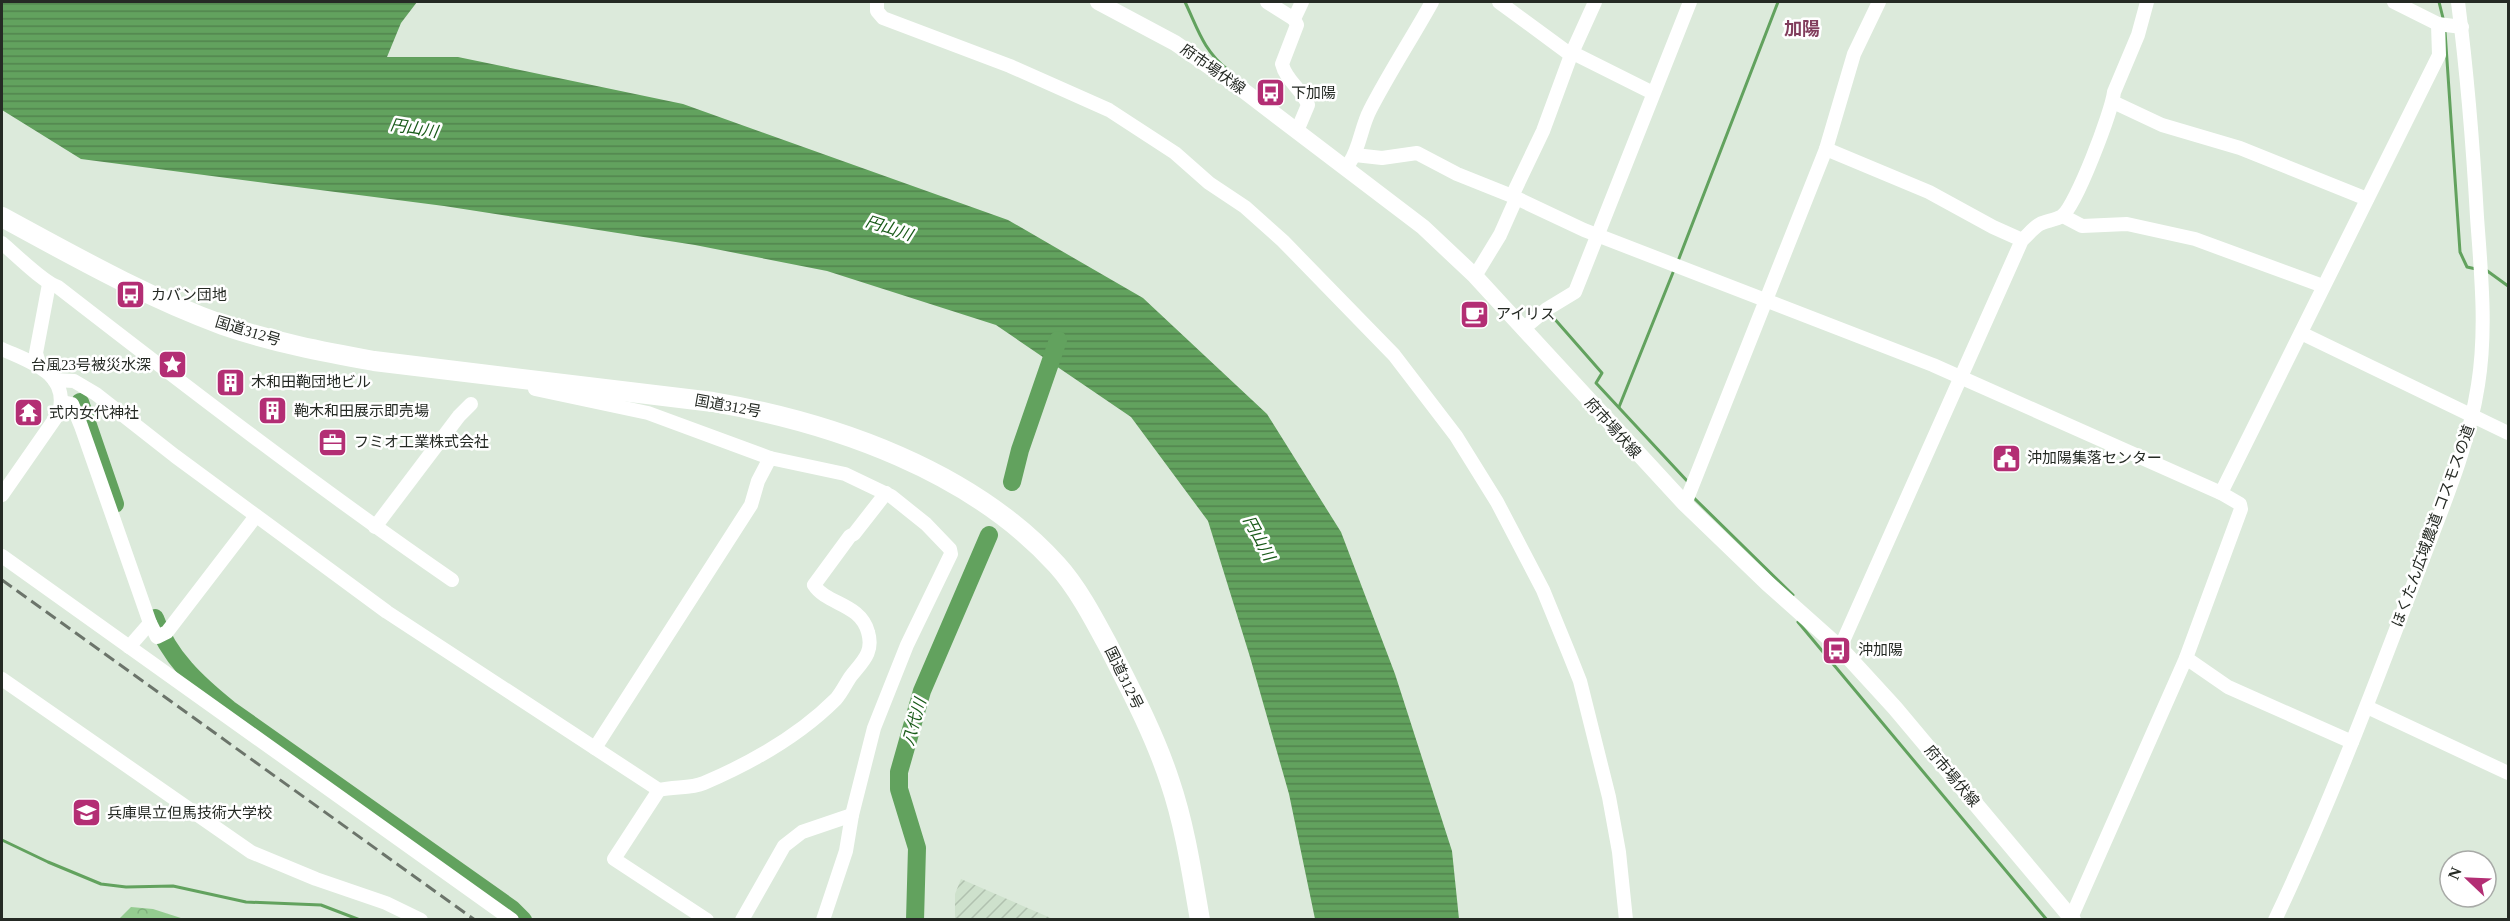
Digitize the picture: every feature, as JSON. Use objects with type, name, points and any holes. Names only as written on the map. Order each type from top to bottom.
[{"type":"highway","name":"国道312号","points":[[2,217],[141,290],[225,325],[333,354],[714,402],[753,409],[814,424],[866,442],[931,472],[1002,516],[1059,566],[1102,634],[1128,685],[1170,782],[1185,840],[1200,920]]},
{"type":"main road","name":"府市場伏線","points":[[1098,2],[1175,43],[1297,131],[1350,161],[1423,227],[1475,276],[1685,504],[1767,583],[1840,648],[1895,708],[2072,919]]},
{"type":"street","points":[[877,2],[877,11],[883,18],[1010,66],[1109,110],[1175,153],[1209,183],[1245,207],[1283,241],[1394,355],[1456,436],[1497,502],[1542,590],[1568,651],[1580,681],[1609,797],[1626,920]]},
{"type":"street","points":[[1267,2],[1294,19],[1297,25],[1282,64],[1289,80],[1307,100],[1308,105],[1297,131]]},
{"type":"street","points":[[1294,19],[1302,2]]},
{"type":"street","points":[[1432,2],[1370,111],[1350,161],[1417,153],[1457,174],[1514,197],[1584,230],[1766,299],[1961,377],[2221,493],[2240,504],[2241,509],[2186,658],[2072,919]]},
{"type":"street","points":[[1499,2],[1572,54],[1653,93]]},
{"type":"street","points":[[1475,276],[1500,235],[1595,2]]},
{"type":"street","points":[[1524,328],[1547,309],[1575,292],[1690,2]]},
{"type":"street","points":[[1685,504],[1826,149],[1854,54],[1879,2]]},
{"type":"street","points":[[1840,648],[2022,240],[2038,225],[2063,216],[2079,187],[2138,35],[2147,2]]},
{"type":"street","points":[[2394,2],[2438,24],[2462,27]]},
{"type":"street","name":"ほくたん広域農道 コスモスの道","points":[[2275,920],[2311,845],[2367,707],[2454,475],[2479,385],[2484,319],[2473,152],[2458,2]]},
{"type":"street","points":[[2221,493],[2439,55],[2438,24]]},
{"type":"street","points":[[2113,102],[2162,125],[2240,148],[2367,199]]},
{"type":"street","points":[[1826,149],[1929,192],[2022,240]]},
{"type":"street","points":[[2063,216],[2082,226],[2127,224],[2195,239],[2323,286]]},
{"type":"street","points":[[2,243],[49,284],[58,287],[375,527],[452,580]]},
{"type":"street","points":[[40,366],[36,353],[49,284]]},
{"type":"street","points":[[2301,333],[2508,433]]},
{"type":"street","points":[[2,349],[40,366],[54,380],[60,390],[62,402],[59,413],[2,495]]},
{"type":"street","points":[[522,379],[531,388],[648,413],[770,458],[845,474],[886,493],[941,537],[950,549],[951,554],[907,645],[874,728],[852,815],[846,851],[823,920]]},
{"type":"street","points":[[54,380],[74,381],[96,394],[387,612],[659,790],[704,783],[750,760],[798,731],[837,697],[869,653],[868,633],[860,616],[814,585],[850,536],[886,493]]},
{"type":"street","points":[[62,402],[72,404],[81,426],[150,623],[157,637],[163,634],[256,516]]},
{"type":"street","points":[[375,527],[459,416],[471,404]]},
{"type":"street","points":[[595,748],[751,505],[758,481],[770,458]]},
{"type":"street","points":[[2,555],[512,920]]},
{"type":"street","points":[[129,647],[150,623]]},
{"type":"street","points":[[2186,658],[2228,687],[2352,742]]},
{"type":"street","points":[[2,679],[251,852],[316,879],[386,903],[421,920]]},
{"type":"street","points":[[2367,707],[2508,773]]},
{"type":"street","points":[[659,790],[614,859],[706,920]]},
{"type":"street","points":[[742,920],[784,846],[801,832],[852,815]]},
{"type":"shaded area","points":[[961,879],[1053,919],[955,919],[955,894]]},
{"type":"green space","points":[[131,907],[153,909],[184,919],[119,919]]},
{"type":"water","name":"円山川","points":[[2,2],[417,2],[401,23],[387,57],[458,57],[683,104],[1008,220],[1143,298],[1267,414],[1341,532],[1395,674],[1452,851],[1459,919],[1315,919],[1289,794],[1208,521],[1131,417],[996,325],[827,271],[695,245],[444,206],[81,159],[2,110]]},
{"type":"waterway","points":[[1185,2],[1207,47],[1228,70]]},
{"type":"waterway","points":[[1678,261],[1778,2]]},
{"type":"waterway","points":[[2439,2],[2444,22]]},
{"type":"waterway","points":[[2445,31],[2460,252],[2467,267],[2476,269]]},
{"type":"waterway","points":[[1619,407],[1674,270]]},
{"type":"waterway","points":[[2486,270],[2508,286]]},
{"type":"waterway","points":[[1546,316],[1552,316],[1602,373],[1596,383],[1689,483]]},
{"type":"waterway","name":"八代川","points":[[1012,482],[1020,450],[1058,340]]},
{"type":"waterway","points":[[80,402],[115,504]]},
{"type":"waterway","points":[[1694,498],[1793,595]]},
{"type":"waterway","name":"八代川","points":[[915,920],[917,848],[899,789],[899,772],[922,691],[989,535]]},
{"type":"waterway","points":[[155,618],[168,645],[185,669],[229,709],[512,909],[523,920]]},
{"type":"waterway","points":[[1798,622],[2047,920]]},
{"type":"waterway","points":[[2,840],[101,884],[126,887],[173,886],[246,902],[321,905],[360,920]]},
{"type":"railway","points":[[2,580],[475,920]]},
{"type":"place","name":"下加陽","points":[[1270,93]]},
{"type":"place","name":"カバン団地","points":[[130,295]]},
{"type":"place","name":"アイリス","points":[[1475,314]]},
{"type":"place","name":"台風23号被災水深","points":[[172,365]]},
{"type":"place","name":"木和田鞄団地ビル","points":[[230,382]]},
{"type":"place","name":"鞄木和田展示即売場","points":[[273,411]]},
{"type":"place","name":"式内女代神社","points":[[28,413]]},
{"type":"place","name":"フミオ工業株式会社","points":[[333,442]]},
{"type":"place","name":"沖加陽集落センター","points":[[2006,458]]},
{"type":"place","name":"沖加陽","points":[[1837,650]]},
{"type":"place","name":"兵庫県立但馬技術大学校","points":[[86,813]]},
{"type":"district","name":"加陽","points":[[1802,29]]}]
